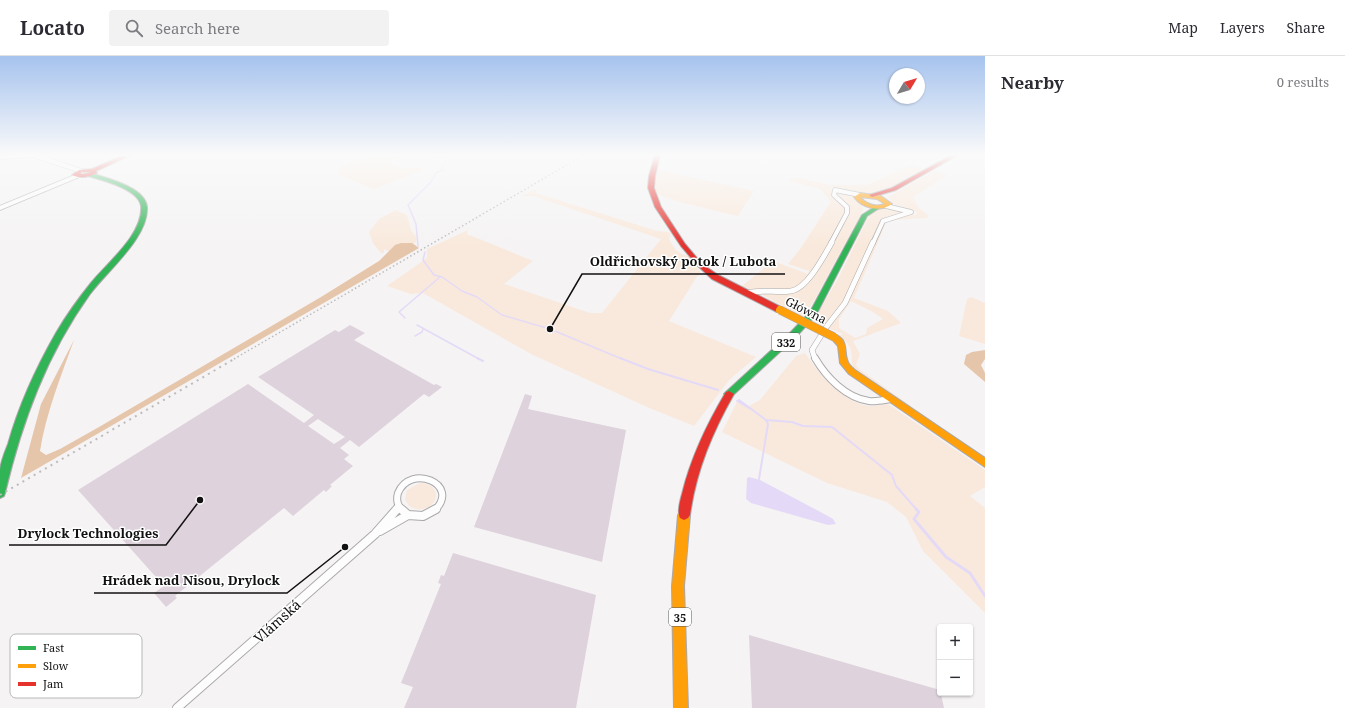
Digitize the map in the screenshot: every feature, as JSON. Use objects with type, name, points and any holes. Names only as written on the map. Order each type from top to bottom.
[{"type":"main road","points":[[1,489],[10,451],[19,424],[47,358],[81,302],[135,234],[144,217],[144,205],[137,195],[121,185]]},
{"type":"main road","name":"Główna","points":[[651,185],[653,199],[660,212],[706,271],[842,342],[845,348],[846,366],[855,375],[985,463]]},
{"type":"main road","points":[[860,199],[894,189],[901,185]]},
{"type":"main road","points":[[860,199],[864,205],[865,215],[884,204],[894,189]]},
{"type":"main road","points":[[872,195],[884,204]]},
{"type":"main road","points":[[860,199],[884,204]]},
{"type":"main road","name":"332","points":[[729,394],[792,336],[813,313],[865,215]]},
{"type":"main road","name":"35","points":[[681,708],[679,561],[681,527],[686,498],[696,459],[719,409],[729,394]]},
{"type":"street","points":[[0,208],[52,185]]},
{"type":"street","points":[[747,293],[756,290],[794,291],[802,286],[817,268],[848,213],[847,207],[834,195],[835,190],[860,199]]},
{"type":"street","points":[[884,204],[911,212],[882,221],[845,303],[827,326],[812,350],[814,358],[821,369],[836,383],[857,397],[868,401],[891,399]]},
{"type":"street","points":[[375,534],[408,515],[422,516],[436,509],[442,498],[439,486],[435,482],[422,478],[408,481],[399,490],[396,501],[398,506],[408,515]]},
{"type":"street","points":[[375,534],[396,512],[398,506]]},
{"type":"street","name":"Vlámská","points":[[177,708],[375,534]]},
{"type":"shaded area","points":[[365,185],[383,185],[374,189]]},
{"type":"shaded area","points":[[656,185],[729,185],[754,191],[738,216],[680,202],[660,195],[655,190]]},
{"type":"shaded area","points":[[806,185],[896,185],[885,191],[873,194],[838,188],[830,189],[854,198],[862,205],[863,210],[815,299],[803,317],[759,293],[755,289],[746,289],[738,285],[742,286],[773,261],[808,274],[809,271],[788,264],[801,248],[830,203],[829,199],[820,189]]},
{"type":"shaded area","points":[[908,185],[931,185],[913,197],[919,208],[928,215],[927,218],[890,220],[886,223],[854,298],[888,311],[901,323],[853,341],[860,354],[856,365],[859,369],[932,422],[856,371],[853,367],[851,350],[849,346],[838,336],[843,334],[813,322],[839,277],[871,212],[874,210],[888,208],[916,215],[917,213],[893,204],[888,197]],"holes":[[[851,301],[883,319],[867,328],[866,334],[855,338],[839,328],[839,319]]]},
{"type":"shaded area","points":[[536,189],[536,193],[657,231],[668,232],[671,234],[669,239],[674,248],[682,254],[689,256],[701,273],[696,278],[669,321],[756,357],[730,379],[694,426],[647,407],[531,354],[423,293],[411,294],[387,286],[427,258],[427,249],[468,230],[467,234],[533,261],[504,284],[590,313],[602,313],[661,239],[533,196],[522,196]]},
{"type":"shaded area","points":[[396,210],[407,215],[411,230],[417,238],[415,243],[396,254],[384,249],[384,253],[381,253],[373,243],[369,232],[379,219]]},
{"type":"shaded area","points":[[401,243],[412,243],[419,248],[21,478],[41,404],[74,340],[54,395],[46,423],[40,451],[46,455],[60,449],[99,427],[321,297],[379,261],[395,245]]},
{"type":"shaded area","points":[[971,297],[985,303],[985,344],[959,336],[967,299]]},
{"type":"shaded area","points":[[985,350],[985,359],[981,365],[985,373],[985,382],[964,364],[966,355],[972,352]]},
{"type":"shaded area","points":[[805,353],[817,370],[833,386],[850,399],[860,404],[870,406],[888,404],[985,470],[985,487],[970,496],[985,508],[985,613],[923,551],[906,517],[887,502],[827,483],[722,432],[737,402],[747,407],[760,400],[796,356]]},
{"type":"shaded area","points":[[749,477],[760,480],[828,516],[833,519],[836,524],[828,525],[751,503],[746,499],[747,478]]},
{"type":"shaded area","points":[[420,483],[429,485],[434,489],[436,495],[435,500],[425,509],[418,509],[409,506],[405,499],[407,490]]},
{"type":"building","points":[[350,325],[365,333],[354,340],[434,385],[436,384],[442,387],[429,397],[424,394],[359,447],[350,440],[340,448],[349,455],[344,459],[353,466],[330,485],[332,486],[326,492],[324,490],[293,516],[284,508],[175,596],[177,598],[166,607],[154,593],[164,586],[78,490],[248,384],[304,423],[314,415],[258,377],[335,330],[339,332]],"holes":[[[318,419],[345,437],[334,444],[308,426]]]},
{"type":"building","points":[[525,394],[532,396],[528,409],[626,430],[602,562],[474,527]]},
{"type":"building","points":[[453,553],[596,595],[576,708],[404,708],[413,687],[401,683],[441,584],[438,583],[441,575],[444,576]]},
{"type":"building","points":[[749,635],[937,689],[937,696],[941,696],[944,708],[752,708]]},
{"type":"waterway","points":[[418,246],[416,224],[408,205],[428,185]]},
{"type":"waterway","points":[[425,252],[423,260],[434,275],[442,277],[462,291],[477,297],[502,315],[550,329],[622,359]]},
{"type":"waterway","points":[[405,318],[399,312],[440,277]]},
{"type":"waterway","points":[[417,325],[479,359]]},
{"type":"waterway","points":[[415,336],[422,332],[423,329]]},
{"type":"waterway","points":[[620,358],[648,369],[718,390]]},
{"type":"waterway","points":[[479,359],[483,361]]},
{"type":"waterway","points":[[739,400],[766,420]]},
{"type":"waterway","points":[[737,401],[751,409]]},
{"type":"waterway","points":[[759,479],[768,424],[766,420]]},
{"type":"waterway","points":[[766,420],[792,422],[803,426],[832,427],[892,475],[896,486],[917,510]]},
{"type":"waterway","points":[[917,510],[919,512],[914,519],[946,557],[970,573],[985,596]]},
{"type":"railway","points":[[234,359],[532,185]]},
{"type":"railway","points":[[0,495],[236,358]]},
{"type":"traffic: fast","points":[[0,493],[24,410],[34,384],[60,333],[93,285],[126,248],[141,226],[144,215],[144,205],[136,194],[122,185]]},
{"type":"traffic: fast","points":[[729,394],[792,336],[813,313],[865,215],[878,207]]},
{"type":"traffic: slow","points":[[860,195],[879,197],[889,204],[881,207],[867,205],[859,200],[857,197],[860,195]]},
{"type":"traffic: slow","points":[[780,310],[834,337]]},
{"type":"traffic: slow","points":[[834,337],[842,345],[844,363],[852,372],[985,463]]},
{"type":"traffic: slow","points":[[681,708],[678,586],[684,515]]},
{"type":"traffic: jam","points":[[651,185],[658,207],[683,245],[700,265],[715,277],[780,310]]},
{"type":"traffic: jam","points":[[872,195],[894,189],[901,185]]},
{"type":"traffic: jam","points":[[684,515],[690,483],[700,452],[713,423],[729,394]]},
{"type":"place","name":"Oldřichovský potok / Lubota","points":[[550,329]]},
{"type":"place","name":"Drylock Technologies","points":[[200,500]]},
{"type":"place","name":"Hrádek nad Nisou, Drylock","points":[[345,547]]}]
